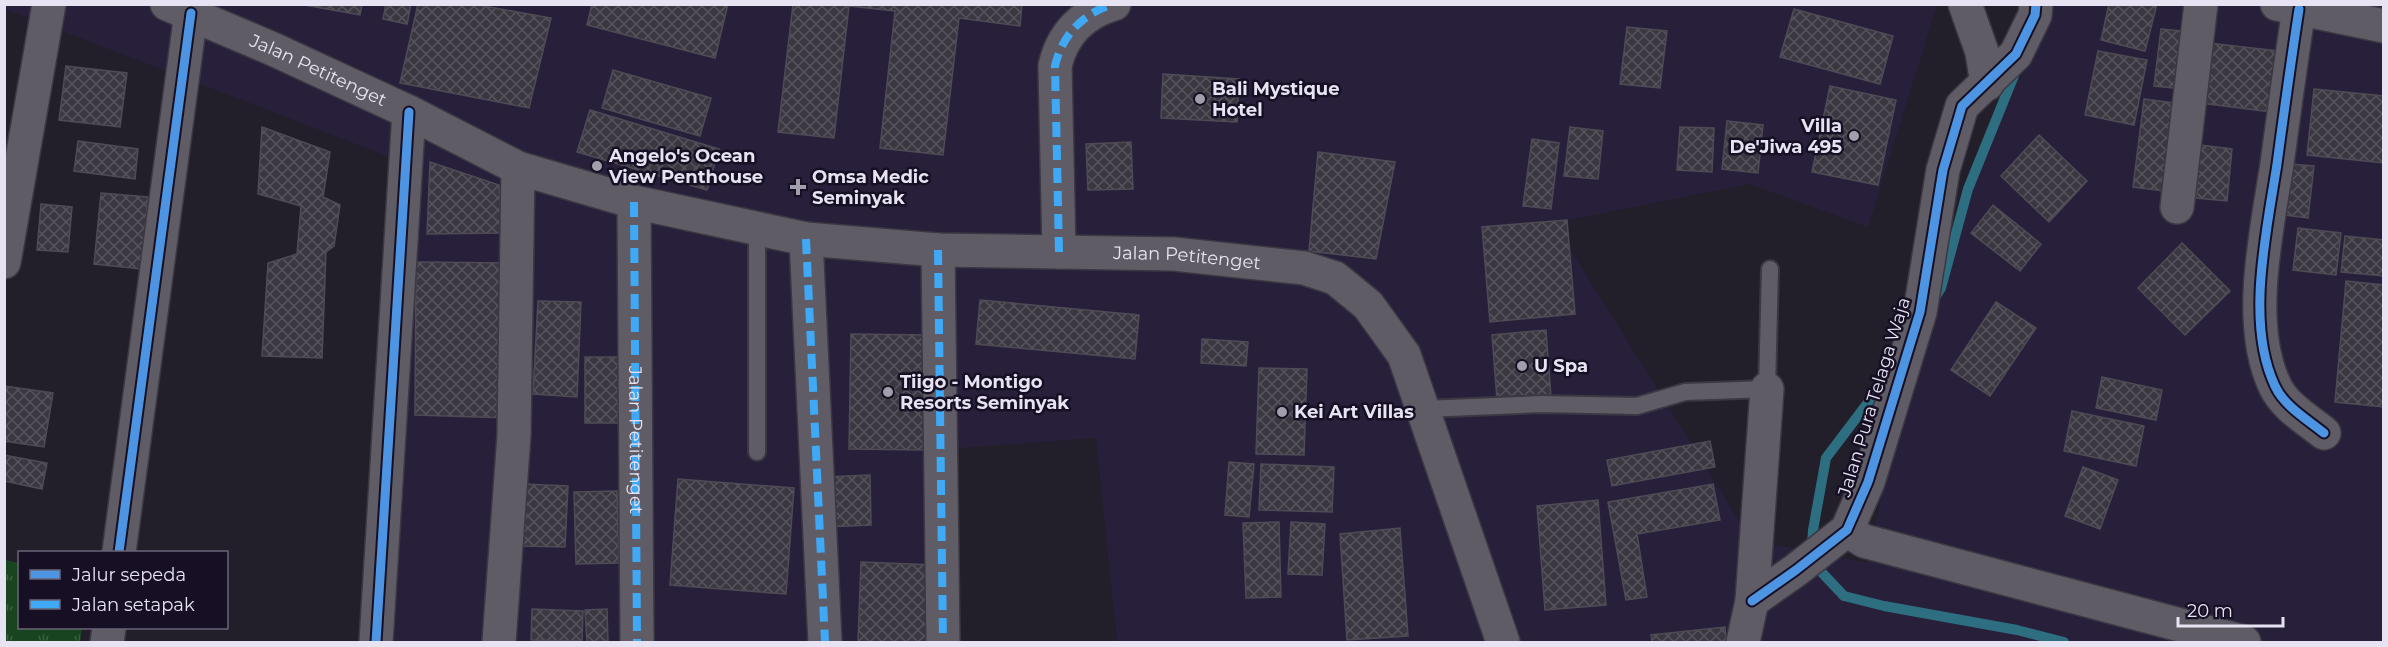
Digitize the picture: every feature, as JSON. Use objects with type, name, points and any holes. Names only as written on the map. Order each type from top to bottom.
[{"type":"street","points":[[4,262],[49,4]]},
{"type":"street","points":[[1059,252],[1055,66],[1063,41],[1077,24],[1099,8],[1114,4]]},
{"type":"street","points":[[1965,4],[1982,52],[1987,84]]},
{"type":"street","name":"Jalan Pura Telaga Waja","points":[[1752,601],[1841,536],[1868,482],[1920,312],[1943,170],[1962,106],[2016,54],[2035,15],[2036,4]]},
{"type":"street","points":[[2177,207],[2201,4]]},
{"type":"street","points":[[2324,433],[2293,408],[2275,387],[2264,352],[2261,322],[2265,246],[2288,7],[2384,26]]},
{"type":"street","points":[[119,551],[179,9]]},
{"type":"street","name":"Jalan Petitenget","points":[[179,9],[409,112],[518,168],[634,202],[806,239],[938,250],[1174,254],[1304,268],[1335,278],[1368,305],[1404,355],[1503,642]]},
{"type":"street","points":[[376,642],[409,112]]},
{"type":"street","points":[[499,642],[514,435],[518,168]]},
{"type":"street","name":"Jalan Petitenget","points":[[634,202],[637,642]]},
{"type":"street","points":[[806,239],[825,642]]},
{"type":"street","points":[[938,250],[943,642]]},
{"type":"street","points":[[1743,642],[1752,601],[1767,390]]},
{"type":"street","points":[[1841,536],[2244,642]]},
{"type":"lane","points":[[757,228],[757,452]]},
{"type":"lane","points":[[1424,409],[1541,404],[1637,406],[1685,392],[1767,390],[1770,269]]},
{"type":"shaded area","points":[[4,5],[1937,5],[1868,227],[1750,184],[1554,223],[1751,540],[1868,563],[1894,429],[2032,5],[2383,5],[2383,642],[1117,642],[1096,438],[933,450],[940,642],[373,642],[400,161],[5,9]]},
{"type":"green space","points":[[5,560],[18,563],[18,629],[82,629],[80,642],[5,642]]},
{"type":"building","points":[[299,4],[362,4],[360,15]]},
{"type":"building","points":[[386,4],[411,4],[407,24],[383,19]]},
{"type":"building","points":[[418,4],[472,4],[551,18],[529,108],[400,83]]},
{"type":"building","points":[[592,4],[728,4],[715,58],[587,25]]},
{"type":"building","points":[[793,4],[1022,4],[1020,26],[959,18],[943,155],[880,148],[895,11],[849,6],[834,138],[778,132]]},
{"type":"building","points":[[2109,4],[2157,4],[2145,51],[2101,40]]},
{"type":"building","points":[[1794,9],[1893,36],[1880,84],[1780,57]]},
{"type":"building","points":[[1627,27],[1667,31],[1660,88],[1620,84]]},
{"type":"building","points":[[2161,29],[2191,32],[2183,89],[2154,86]]},
{"type":"building","points":[[2209,43],[2278,51],[2271,112],[2201,103]]},
{"type":"building","points":[[2098,51],[2147,60],[2134,125],[2085,115]]},
{"type":"building","points":[[66,66],[127,73],[120,127],[59,120]]},
{"type":"building","points":[[613,70],[711,98],[700,136],[602,108]]},
{"type":"building","name":"Bali Mystique Hotel","points":[[1163,74],[1239,79],[1237,122],[1161,118]]},
{"type":"building","name":"Villa De'Jiwa 495","points":[[1830,86],[1896,100],[1878,185],[1812,172]]},
{"type":"building","points":[[2314,89],[2384,96],[2384,163],[2307,155]]},
{"type":"building","points":[[2144,99],[2182,104],[2172,192],[2133,187]]},
{"type":"building","points":[[590,110],[719,149],[707,190],[577,152]]},
{"type":"building","points":[[1727,121],[1763,125],[1758,173],[1722,169]]},
{"type":"building","points":[[262,127],[330,152],[323,197],[340,205],[334,246],[326,252],[322,358],[262,356],[268,263],[297,254],[301,206],[258,194]]},
{"type":"building","points":[[1570,127],[1603,131],[1598,179],[1564,176]]},
{"type":"building","points":[[1680,127],[1714,128],[1712,172],[1677,170]]},
{"type":"building","points":[[2039,135],[2087,181],[2049,222],[2001,176]]},
{"type":"building","points":[[1532,139],[1559,143],[1551,209],[1523,206]]},
{"type":"building","points":[[78,141],[138,149],[135,179],[74,171]]},
{"type":"building","points":[[1131,142],[1133,189],[1088,190],[1086,144]]},
{"type":"building","points":[[2200,145],[2232,149],[2227,201],[2196,198]]},
{"type":"building","points":[[1318,152],[1395,162],[1376,259],[1309,251]]},
{"type":"building","points":[[430,162],[499,185],[502,233],[427,234]]},
{"type":"building","points":[[2289,164],[2314,166],[2308,218],[2283,215]]},
{"type":"building","points":[[101,193],[148,197],[141,269],[94,264]]},
{"type":"building","points":[[41,204],[72,207],[68,252],[37,250]]},
{"type":"building","points":[[1993,205],[2041,244],[2020,271],[1971,233]]},
{"type":"building","points":[[1567,220],[1575,314],[1490,322],[1482,227]]},
{"type":"building","points":[[2298,228],[2341,233],[2336,275],[2293,270]]},
{"type":"building","points":[[2345,236],[2384,240],[2384,276],[2341,272]]},
{"type":"building","points":[[2182,243],[2230,291],[2185,335],[2138,288]]},
{"type":"building","points":[[416,262],[510,263],[512,418],[415,415]]},
{"type":"building","points":[[2346,281],[2384,285],[2384,407],[2335,402]]},
{"type":"building","points":[[980,300],[1139,315],[1135,359],[976,344]]},
{"type":"building","points":[[538,301],[581,302],[577,397],[533,394]]},
{"type":"building","points":[[1996,302],[2036,328],[1990,396],[1951,370]]},
{"type":"building","name":"U Spa","points":[[1546,330],[1551,397],[1497,400],[1492,335]]},
{"type":"building","name":"Tiigo - Montigo Resorts Seminyak","points":[[851,334],[927,335],[924,450],[849,449]]},
{"type":"building","points":[[1202,339],[1248,342],[1246,366],[1201,363]]},
{"type":"building","points":[[585,357],[619,357],[618,423],[585,423]]},
{"type":"building","name":"Kei Art Villas","points":[[1259,368],[1307,369],[1304,455],[1256,454]]},
{"type":"building","points":[[2102,377],[2162,390],[2156,420],[2096,408]]},
{"type":"building","points":[[4,386],[53,393],[44,447],[4,441]]},
{"type":"building","points":[[2072,411],[2144,426],[2136,466],[2064,451]]},
{"type":"building","points":[[1710,441],[1715,467],[1612,486],[1607,460]]},
{"type":"building","points":[[4,455],[47,463],[42,489],[4,481]]},
{"type":"building","points":[[1229,462],[1254,464],[1249,517],[1225,515]]},
{"type":"building","points":[[1261,464],[1334,467],[1332,512],[1259,510]]},
{"type":"building","points":[[2083,467],[2118,480],[2100,529],[2065,516]]},
{"type":"building","points":[[870,475],[871,525],[825,527],[824,477]]},
{"type":"building","points":[[678,479],[794,488],[786,594],[670,585]]},
{"type":"building","points":[[524,484],[568,486],[565,547],[521,546]]},
{"type":"building","points":[[1713,484],[1720,520],[1637,534],[1647,597],[1626,600],[1608,502]]},
{"type":"building","points":[[617,491],[619,563],[576,564],[574,492]]},
{"type":"building","points":[[1598,500],[1606,605],[1545,610],[1537,506]]},
{"type":"building","points":[[1279,522],[1281,597],[1246,598],[1243,523]]},
{"type":"building","points":[[1291,522],[1325,524],[1322,575],[1288,574]]},
{"type":"building","points":[[1400,528],[1408,636],[1347,640],[1340,534]]},
{"type":"building","points":[[861,562],[934,565],[931,642],[858,642]]},
{"type":"building","points":[[532,609],[583,611],[582,641],[531,640]]},
{"type":"building","points":[[607,609],[608,642],[587,642],[585,610]]},
{"type":"building","points":[[1725,627],[1726,642],[1652,642],[1651,635]]},
{"type":"waterway","points":[[1934,299],[1941,288],[1968,189],[2017,68]]},
{"type":"waterway","points":[[1888,376],[1826,458],[1813,530],[1811,561],[1844,596],[1884,606],[2017,630],[2064,642]]},
{"type":"marked path","points":[[1059,252],[1055,66],[1063,44],[1076,27],[1093,13],[1114,4]]},
{"type":"marked path","points":[[634,202],[637,642]]},
{"type":"marked path","points":[[806,239],[825,642]]},
{"type":"marked path","points":[[938,250],[943,642]]},
{"type":"cycle path","points":[[1752,601],[1847,530],[1868,482],[1920,312],[1943,170],[1962,106],[2016,54],[2035,15],[2036,4]]},
{"type":"cycle path","points":[[2299,9],[2264,247],[2261,276],[2261,334],[2266,361],[2279,393],[2297,412],[2324,433]]},
{"type":"cycle path","points":[[119,551],[191,13]]},
{"type":"cycle path","points":[[376,642],[409,112]]},
{"type":"place","name":"Bali Mystique Hotel","points":[[1200,99]]},
{"type":"place","name":"Villa De'Jiwa 495","points":[[1854,136]]},
{"type":"place","name":"Angelo's Ocean View Penthouse","points":[[597,166]]},
{"type":"place","name":"Omsa Medic Seminyak","points":[[798,187]]},
{"type":"place","name":"U Spa","points":[[1522,366]]},
{"type":"place","name":"Tiigo - Montigo Resorts Seminyak","points":[[888,392]]},
{"type":"place","name":"Kei Art Villas","points":[[1282,412]]}]
